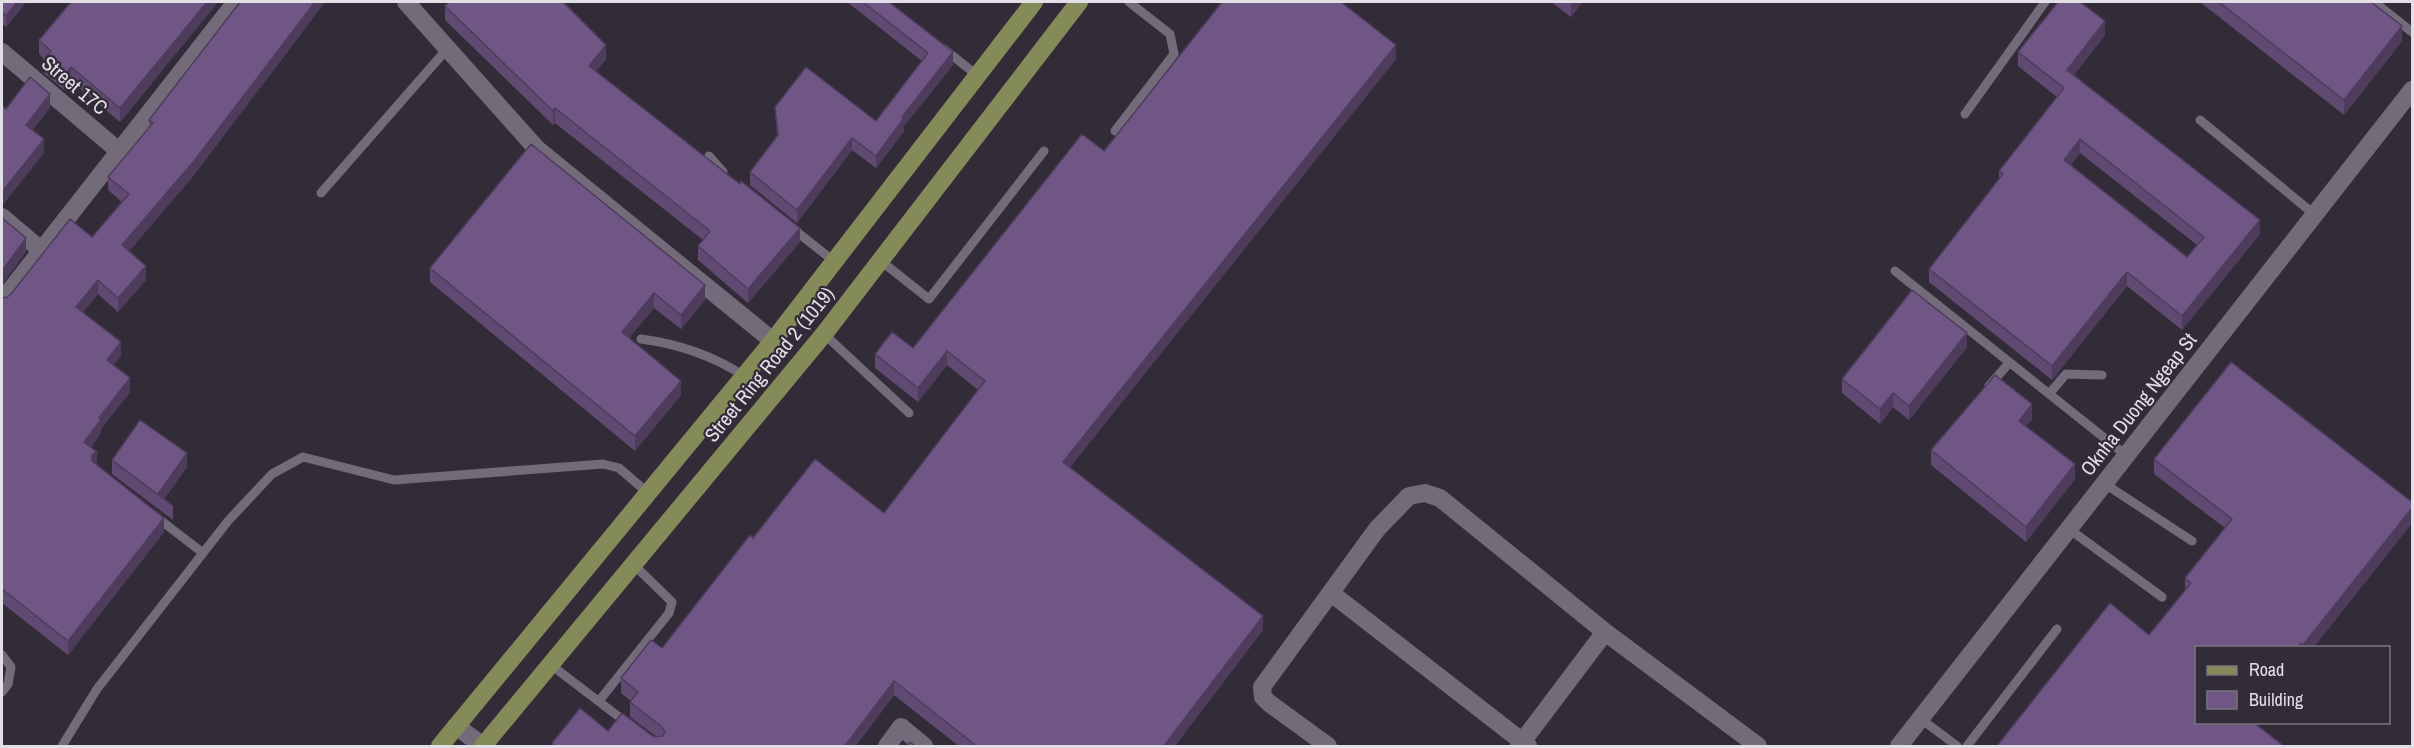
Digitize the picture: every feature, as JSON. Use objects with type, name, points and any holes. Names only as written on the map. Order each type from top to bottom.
[{"type":"main road","name":"Street Ring Road 2 (1019)","points":[[440,747],[773,341],[1034,2]]},
{"type":"main road","name":"Street Ring Road 2 (1019)","points":[[483,747],[824,334],[1079,2]]},
{"type":"street","points":[[2,301],[236,2]]},
{"type":"street","points":[[406,2],[537,149],[773,341]]},
{"type":"street","name":"Street 17C","points":[[2,52],[120,152]]},
{"type":"street","name":"Oknha Duong Ngeap St","points":[[1899,747],[2412,90]]},
{"type":"street","points":[[2,218],[41,250]]},
{"type":"street","points":[[1328,747],[1269,703],[1263,697],[1262,687],[1377,529],[1409,496],[1425,493],[1440,498],[1605,632],[1758,747]]},
{"type":"street","points":[[1331,593],[1523,745],[1605,632]]},
{"type":"street","points":[[456,726],[483,747]]},
{"type":"street","points":[[887,747],[902,727],[924,747]]},
{"type":"lane","points":[[1115,131],[1174,54],[1170,34],[1129,2]]},
{"type":"lane","points":[[1965,114],[2045,2]]},
{"type":"lane","points":[[2374,2],[2412,32]]},
{"type":"lane","points":[[940,46],[978,75]]},
{"type":"lane","points":[[321,193],[447,49]]},
{"type":"lane","points":[[2200,120],[2315,214]]},
{"type":"lane","points":[[881,261],[929,299],[1044,151]]},
{"type":"lane","points":[[709,156],[727,175]]},
{"type":"lane","points":[[781,218],[835,262]]},
{"type":"lane","points":[[1895,272],[2127,456]]},
{"type":"lane","points":[[824,334],[909,413]]},
{"type":"lane","points":[[641,339],[698,352],[725,364],[744,376]]},
{"type":"lane","points":[[1986,390],[2009,363]]},
{"type":"lane","points":[[2049,394],[2066,374],[2102,375]]},
{"type":"lane","points":[[62,747],[97,689],[228,521],[272,474],[303,458],[394,480],[603,464],[619,468],[648,493]]},
{"type":"lane","points":[[2105,484],[2192,541]]},
{"type":"lane","points":[[150,513],[203,553]]},
{"type":"lane","points":[[2069,529],[2162,597]]},
{"type":"lane","points":[[599,702],[669,613],[672,602],[633,564]]},
{"type":"lane","points":[[1967,747],[2057,628]]},
{"type":"lane","points":[[2,655],[11,667],[8,684],[2,692]]},
{"type":"lane","points":[[551,665],[633,727]]},
{"type":"lane","points":[[1921,719],[1957,747]]},
{"type":"building","points":[[2,2],[17,2],[6,16],[2,12]]},
{"type":"building","points":[[71,2],[207,2],[120,108],[71,67],[64,76],[44,59],[51,51],[39,40]]},
{"type":"building","points":[[240,2],[315,2],[194,161],[122,245],[146,266],[118,298],[98,280],[76,307],[121,342],[107,360],[130,378],[99,418],[101,420],[84,442],[97,452],[92,455],[92,461],[164,518],[68,641],[2,589],[2,297],[6,298],[11,294],[70,219],[92,237],[129,194],[108,177],[153,123],[149,120]]},
{"type":"building","points":[[449,2],[563,2],[606,45],[589,66],[800,228],[748,289],[698,246],[710,231],[555,108],[553,111],[445,6]]},
{"type":"building","points":[[863,2],[889,2],[953,52],[902,117],[904,118],[876,156],[852,138],[797,210],[750,172],[778,135],[775,107],[806,67],[876,121],[928,53]]},
{"type":"building","points":[[1222,2],[1341,2],[1396,45],[1063,462],[1263,616],[1163,747],[978,747],[894,681],[844,747],[556,747],[552,743],[580,708],[608,731],[622,713],[654,737],[663,736],[665,732],[662,727],[630,702],[638,692],[621,678],[651,640],[662,648],[750,535],[753,538],[815,459],[884,513],[985,381],[947,351],[918,388],[875,354],[892,332],[913,348],[1082,134],[1104,151]]},
{"type":"building","points":[[2058,2],[2080,2],[2105,21],[2067,70],[2260,220],[2182,316],[2127,272],[2052,366],[1929,269],[2003,174],[1999,171],[2064,88],[2018,52]],"holes":[[[2080,139],[2204,237],[2187,257],[2064,160]]]},
{"type":"building","points":[[2219,2],[2371,2],[2402,26],[2344,100]]},
{"type":"building","points":[[30,77],[50,94],[26,125],[44,139],[2,192],[2,105],[6,109]]},
{"type":"building","points":[[531,144],[705,285],[681,315],[654,293],[622,332],[681,381],[635,436],[430,268]]},
{"type":"building","points":[[2,218],[26,238],[2,271]]},
{"type":"building","points":[[1912,290],[1967,333],[1909,406],[1893,393],[1880,409],[1842,379]]},
{"type":"building","points":[[2231,362],[2412,502],[2412,508],[2303,645],[2301,643],[2299,646],[2195,646],[2195,724],[2255,724],[2285,747],[1996,747],[2110,603],[2149,635],[2191,583],[2185,578],[2232,519],[2154,459]]},
{"type":"building","points":[[1995,375],[2032,404],[2019,421],[2075,464],[2026,527],[1931,450]]},
{"type":"building","points":[[140,420],[187,453],[158,494],[173,506],[112,460]]},
{"type":"building","points":[[910,742],[916,747],[906,747]]}]
